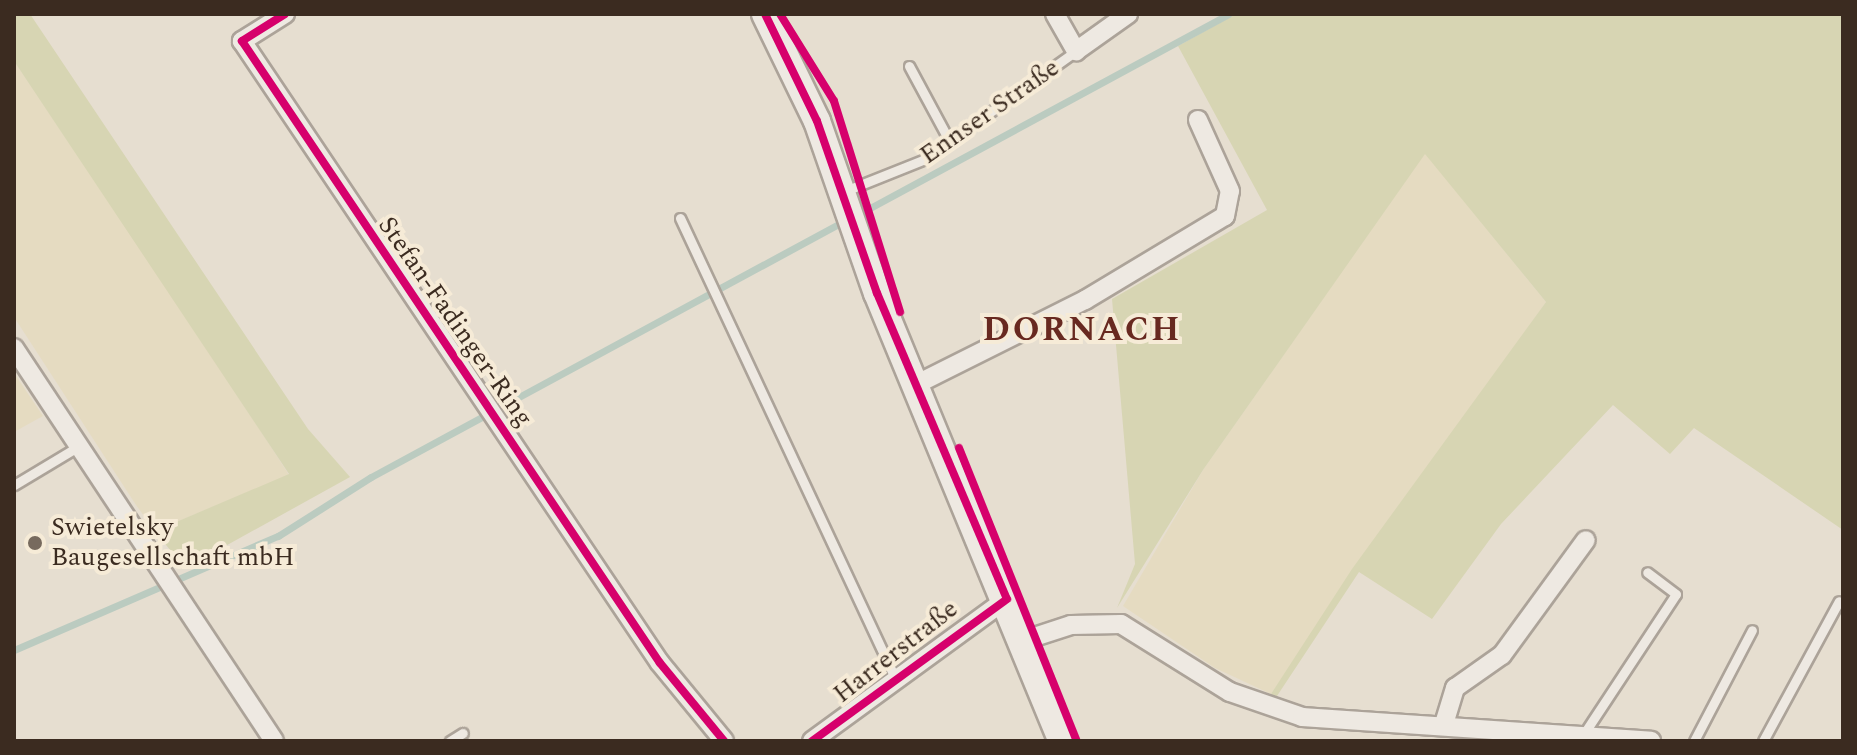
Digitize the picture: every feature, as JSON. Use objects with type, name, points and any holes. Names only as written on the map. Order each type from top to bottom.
[{"type":"street","name":"Stefan-Fadinger-Ring","points":[[285,14],[242,41],[660,663],[724,741]]},
{"type":"street","points":[[765,14],[817,121],[848,211],[1025,640],[1062,741]]},
{"type":"street","points":[[1055,14],[1076,51]]},
{"type":"street","name":"Ennser Straße","points":[[1076,51],[1128,14]]},
{"type":"street","points":[[919,383],[1085,300],[1225,216],[1230,191],[1198,120]]},
{"type":"street","points":[[14,348],[274,741]]},
{"type":"street","points":[[1444,724],[1455,688],[1502,655],[1586,540]]},
{"type":"street","name":"Harrerstraße","points":[[812,741],[1007,599]]},
{"type":"street","points":[[1025,640],[1071,625],[1121,624],[1230,692],[1278,711],[1585,732],[1651,741]]},
{"type":"lane","name":"Ennser Straße","points":[[848,211],[1076,51]]},
{"type":"lane","points":[[909,66],[950,142]]},
{"type":"lane","points":[[680,218],[896,680]]},
{"type":"lane","points":[[14,485],[79,446]]},
{"type":"lane","points":[[1585,732],[1676,594],[1647,572]]},
{"type":"lane","points":[[1763,741],[1839,601]]},
{"type":"lane","points":[[1694,741],[1752,630]]},
{"type":"lane","points":[[450,741],[463,733]]},
{"type":"shaded area","points":[[14,14],[30,14],[308,429],[350,477],[211,554],[178,560],[155,531],[289,474],[14,61]]},
{"type":"shaded area","points":[[1236,14],[1843,14],[1843,530],[1694,428],[1670,454],[1613,405],[1501,524],[1432,619],[1359,572],[1275,699],[1271,694],[1352,569],[1546,302],[1425,154],[1203,470],[1117,608],[1135,564],[1112,299],[1267,210],[1178,46]]},
{"type":"shaded area","points":[[14,61],[192,324],[289,475],[155,531],[136,505],[14,317]]},
{"type":"shaded area","points":[[1425,153],[1546,302],[1271,694],[1215,668],[1123,606],[1203,470]]},
{"type":"shaded area","points":[[14,373],[43,416],[14,432]]},
{"type":"waterway","points":[[857,215],[1228,14]]},
{"type":"waterway","points":[[14,650],[278,536],[371,477],[846,220]]},
{"type":"cycle path","points":[[285,14],[242,41],[660,663],[724,741]]},
{"type":"cycle path","points":[[765,14],[817,121],[877,293],[1007,599],[812,741]]},
{"type":"cycle path","points":[[780,14],[834,101],[900,312]]},
{"type":"cycle path","points":[[959,448],[1077,741]]},
{"type":"place","name":"Swietelsky Baugesellschaft mbH","points":[[35,543]]},
{"type":"district","name":"DORNACH","points":[[1082,331]]}]
